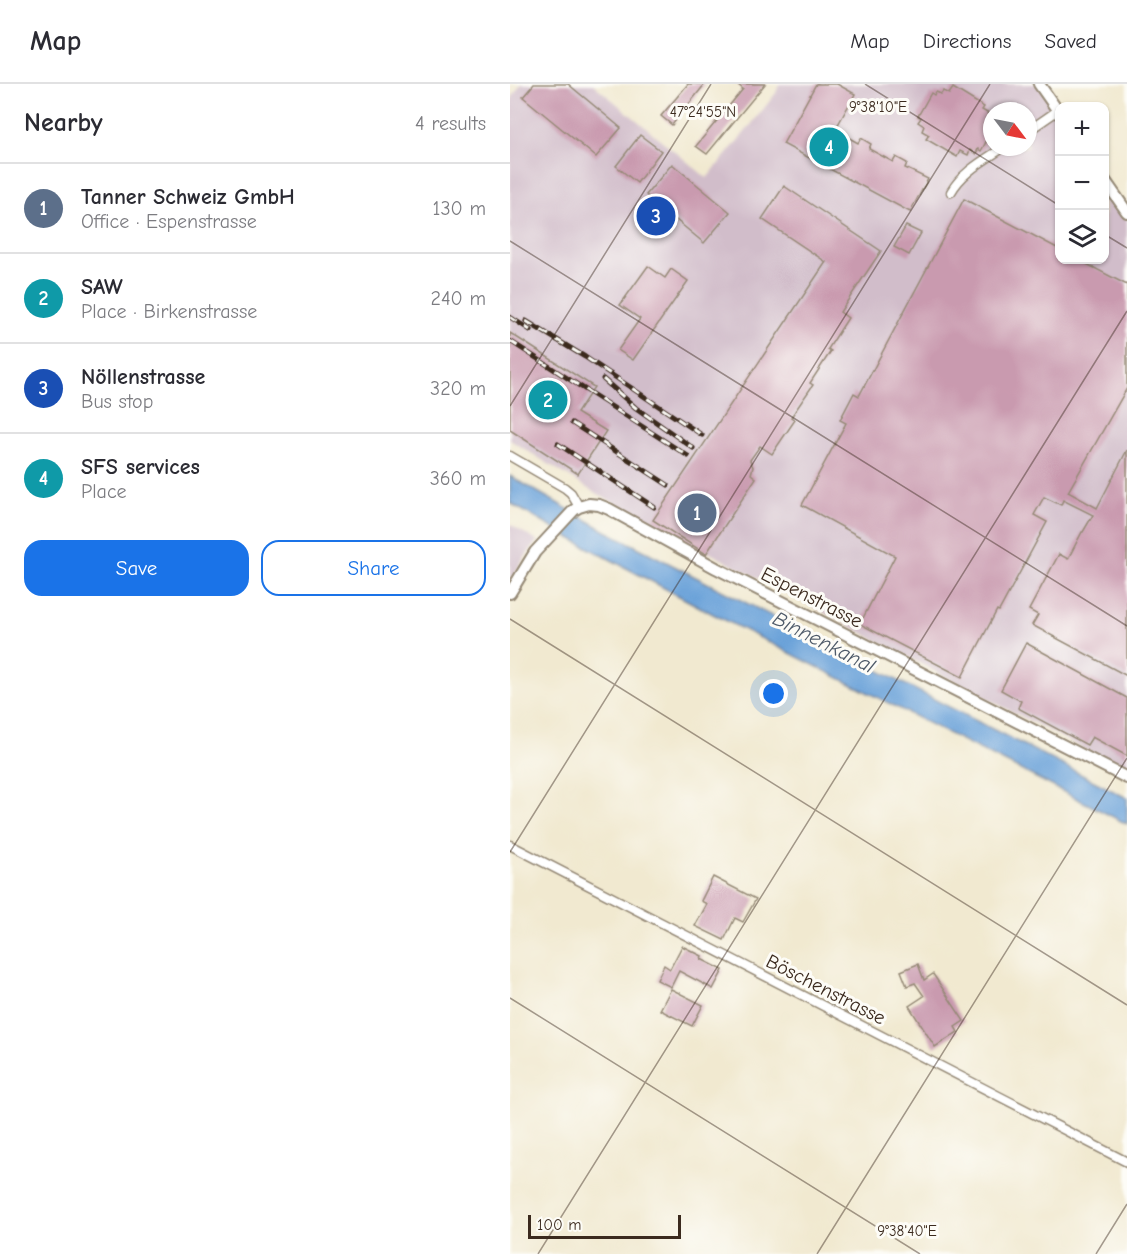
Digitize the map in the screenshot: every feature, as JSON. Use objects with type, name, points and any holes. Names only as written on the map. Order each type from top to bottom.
[{"type":"street","points":[[1039,84],[1055,108]]},
{"type":"street","points":[[1037,125],[1055,114]]},
{"type":"street","points":[[951,192],[966,173],[991,156]]},
{"type":"street","points":[[1109,186],[1127,212]]},
{"type":"street","points":[[510,456],[558,484],[584,506],[570,514],[542,544],[510,592]]},
{"type":"street","name":"Espenstrasse","points":[[584,506],[599,505],[609,509],[716,568],[1127,778]]},
{"type":"street","name":"Böschenstrasse","points":[[510,845],[1127,1162]]},
{"type":"shaded area","points":[[521,84],[593,84],[707,178],[776,93],[779,84],[1039,84],[1055,108],[1055,264],[1109,264],[1109,190],[1127,219],[1127,772],[592,491],[510,440],[510,101]]},
{"type":"shaded area","points":[[510,524],[537,541],[510,583]]},
{"type":"water","points":[[510,476],[606,531],[1127,798],[1127,824],[713,614],[570,538],[510,503]]},
{"type":"building","points":[[534,84],[568,84],[621,128],[596,157],[523,97]]},
{"type":"building","points":[[688,84],[705,84],[672,125],[661,116]]},
{"type":"building","points":[[737,84],[765,84],[707,154],[696,146],[743,89]]},
{"type":"building","points":[[816,84],[837,84],[855,94],[835,130],[858,143],[861,138],[871,144],[869,149],[893,162],[896,157],[907,163],[905,168],[928,179],[910,212],[783,144]]},
{"type":"building","points":[[953,88],[983,106],[983,147],[981,151],[978,149],[976,154],[970,150],[968,155],[960,151],[957,157],[926,139],[929,135],[922,131],[924,126],[918,122],[921,118],[918,116],[931,93],[941,94],[943,91],[949,94]]},
{"type":"building","points":[[640,135],[661,151],[637,183],[616,166]]},
{"type":"building","points":[[672,164],[730,212],[704,243],[646,195]]},
{"type":"building","points":[[784,186],[881,251],[840,312],[848,318],[828,349],[831,351],[810,383],[813,385],[791,417],[795,420],[772,454],[760,446],[750,460],[753,467],[751,474],[756,478],[706,554],[653,520],[826,262],[762,219]]},
{"type":"building","points":[[964,199],[1055,247],[1055,264],[1087,264],[1127,285],[1127,388],[1068,492],[1097,508],[1127,450],[1127,676],[1032,625],[1038,615],[1029,610],[1059,554],[1068,559],[1093,515],[1063,500],[1061,505],[1044,497],[1034,515],[1047,522],[962,677],[860,624],[895,556],[802,505],[846,423],[840,420],[854,393],[859,396]]},
{"type":"building","points":[[906,226],[921,233],[909,255],[894,247]]},
{"type":"building","points":[[648,266],[665,278],[671,269],[688,281],[633,360],[618,350],[640,319],[620,305]]},
{"type":"building","points":[[510,333],[594,387],[577,413],[606,431],[578,474],[510,430]]},
{"type":"building","points":[[1026,643],[1127,698],[1127,756],[1092,737],[1087,745],[1018,708],[1021,701],[1001,690]]},
{"type":"building","points":[[713,877],[756,899],[743,922],[735,918],[724,940],[695,926],[707,904],[701,901]]},
{"type":"building","points":[[682,946],[723,970],[713,989],[679,971],[671,987],[657,980],[664,965],[670,969]]},
{"type":"building","points":[[918,964],[924,980],[933,974],[964,1021],[955,1027],[958,1032],[935,1047],[909,1006],[924,996],[915,983],[907,986],[901,971]]},
{"type":"building","points":[[671,989],[703,1005],[692,1026],[660,1010]]},
{"type":"railway","points":[[510,317],[530,330]]},
{"type":"railway","points":[[526,321],[585,357],[702,435]]},
{"type":"railway","points":[[510,341],[688,456]]},
{"type":"railway","points":[[603,379],[636,408],[693,448]]},
{"type":"railway","points":[[572,423],[668,485]]},
{"type":"railway","points":[[558,444],[654,507]]},
{"type":"place","name":"SFS services","points":[[829,147]]},
{"type":"place","name":"Nöllenstrasse","points":[[656,216]]},
{"type":"place","name":"SAW","points":[[548,400]]},
{"type":"place","name":"Tanner Schweiz GmbH","points":[[697,513]]},
{"type":"water label","name":"Binnenkanal","points":[[824,642]]}]
